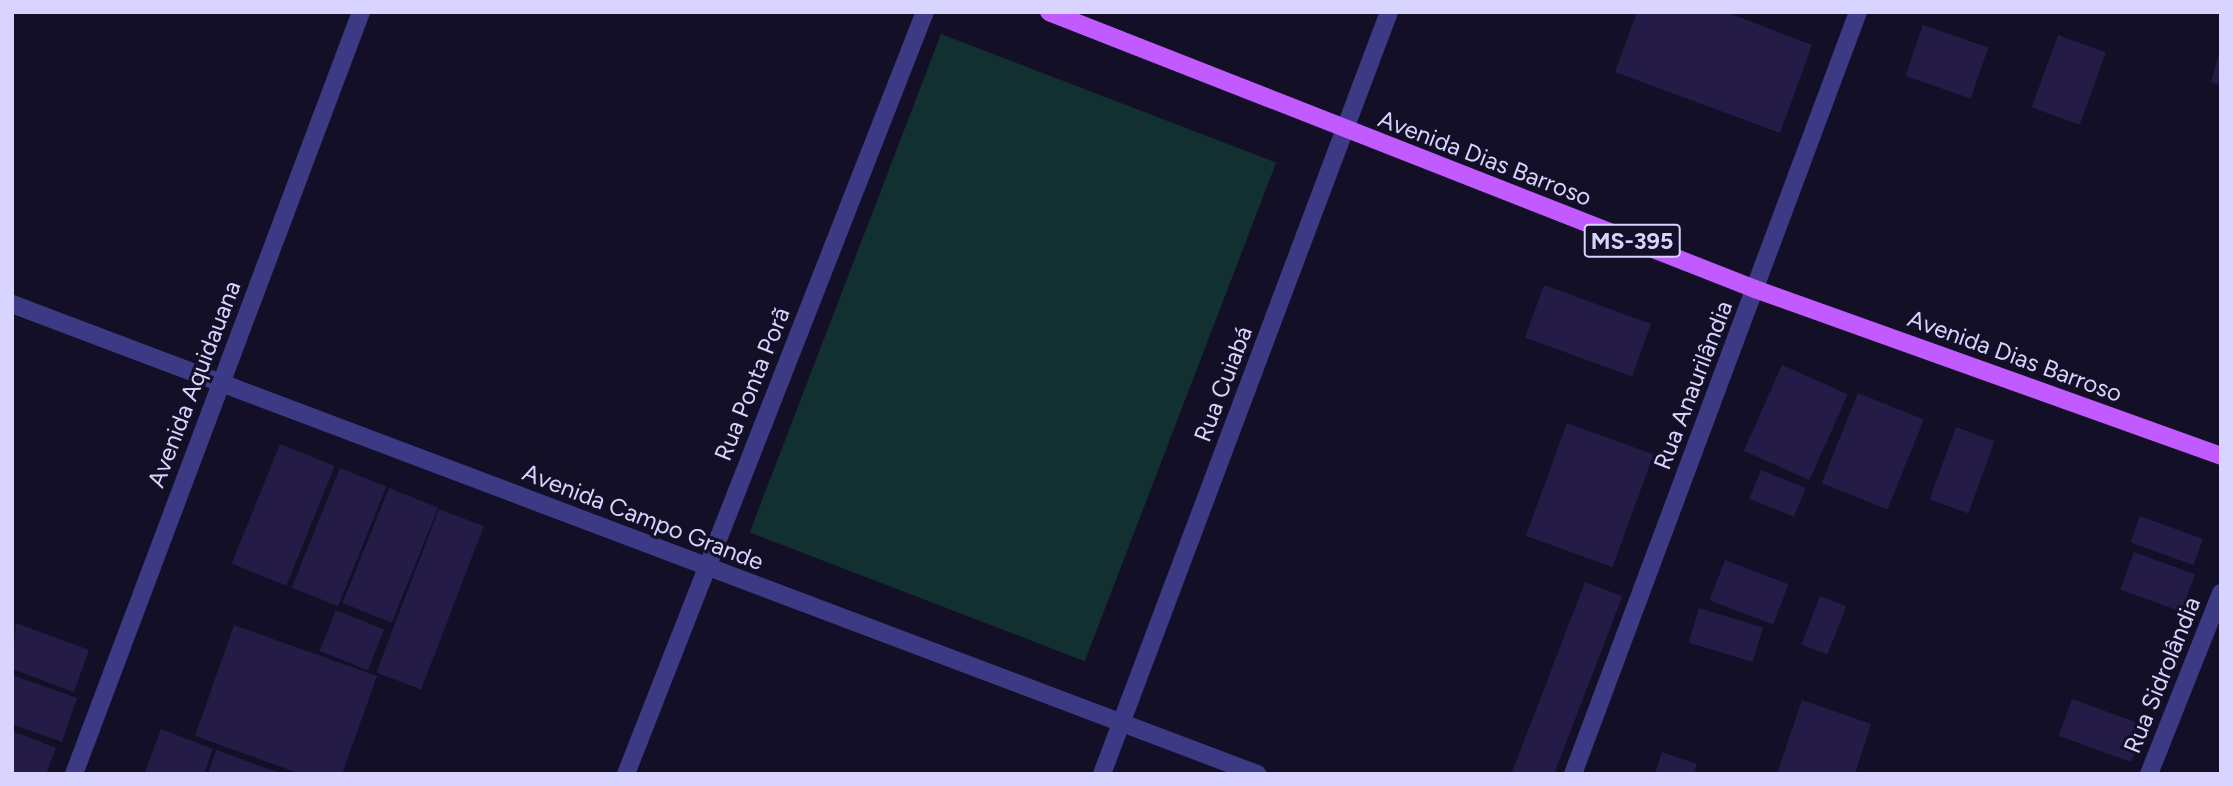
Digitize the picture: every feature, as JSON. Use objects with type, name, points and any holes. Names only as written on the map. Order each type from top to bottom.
[{"type":"main road","name":"Avenida Dias Barroso","points":[[1049,12],[1755,289],[2221,456]]},
{"type":"street","name":"Avenida Aquidauana","points":[[74,774],[361,12]]},
{"type":"street","name":"Rua Ponta Porã","points":[[626,774],[925,12]]},
{"type":"street","name":"Rua Cuiabá","points":[[1102,774],[1389,12]]},
{"type":"street","name":"Rua Anaurilândia","points":[[1573,774],[1858,12]]},
{"type":"street","name":"Avenida Campo Grande","points":[[12,304],[1257,774]]},
{"type":"street","name":"Rua Sidrolândia","points":[[2149,774],[2221,593]]},
{"type":"green space","points":[[941,34],[1276,163],[1085,661],[750,533]]},
{"type":"building","points":[[1637,12],[1726,12],[1812,45],[1780,133],[1615,72]]},
{"type":"building","points":[[1923,25],[1988,47],[1971,99],[1905,76]]},
{"type":"building","points":[[2058,35],[2106,52],[2080,125],[2032,107]]},
{"type":"building","points":[[2221,50],[2221,86],[2211,82]]},
{"type":"building","points":[[1544,285],[1651,324],[1632,377],[1525,338]]},
{"type":"building","points":[[1782,365],[1848,394],[1810,480],[1744,451]]},
{"type":"building","points":[[1858,393],[1924,420],[1887,510],[1822,483]]},
{"type":"building","points":[[1567,423],[1653,454],[1612,567],[1526,536]]},
{"type":"building","points":[[1956,427],[1995,441],[1968,513],[1930,499]]},
{"type":"building","points":[[280,444],[335,466],[286,586],[232,564]]},
{"type":"building","points":[[340,468],[386,487],[338,606],[292,588]]},
{"type":"building","points":[[1761,470],[1806,488],[1794,517],[1749,499]]},
{"type":"building","points":[[389,488],[438,508],[392,623],[343,603]]},
{"type":"building","points":[[439,509],[484,526],[421,690],[376,672]]},
{"type":"building","points":[[2140,516],[2203,539],[2193,565],[2130,542]]},
{"type":"building","points":[[2134,552],[2195,574],[2181,612],[2120,590]]},
{"type":"building","points":[[1725,560],[1788,584],[1773,625],[1710,600]]},
{"type":"building","points":[[1585,582],[1622,596],[1554,774],[1512,773]]},
{"type":"building","points":[[1820,596],[1846,606],[1828,655],[1801,645]]},
{"type":"building","points":[[1699,608],[1763,628],[1753,662],[1688,642]]},
{"type":"building","points":[[336,610],[384,629],[368,670],[320,651]]},
{"type":"building","points":[[16,623],[89,650],[74,692],[12,669]]},
{"type":"building","points":[[234,625],[377,676],[342,774],[301,774],[195,736]]},
{"type":"building","points":[[12,675],[77,698],[62,742],[12,724]]},
{"type":"building","points":[[2072,699],[2144,725],[2131,762],[2059,736]]},
{"type":"building","points":[[1802,700],[1871,724],[1855,774],[1777,774]]},
{"type":"building","points":[[161,729],[213,749],[204,774],[144,774]]},
{"type":"building","points":[[12,731],[56,748],[46,774],[12,774]]},
{"type":"building","points":[[216,750],[280,773],[280,774],[208,774]]},
{"type":"building","points":[[1662,752],[1697,764],[1694,774],[1655,774]]}]
